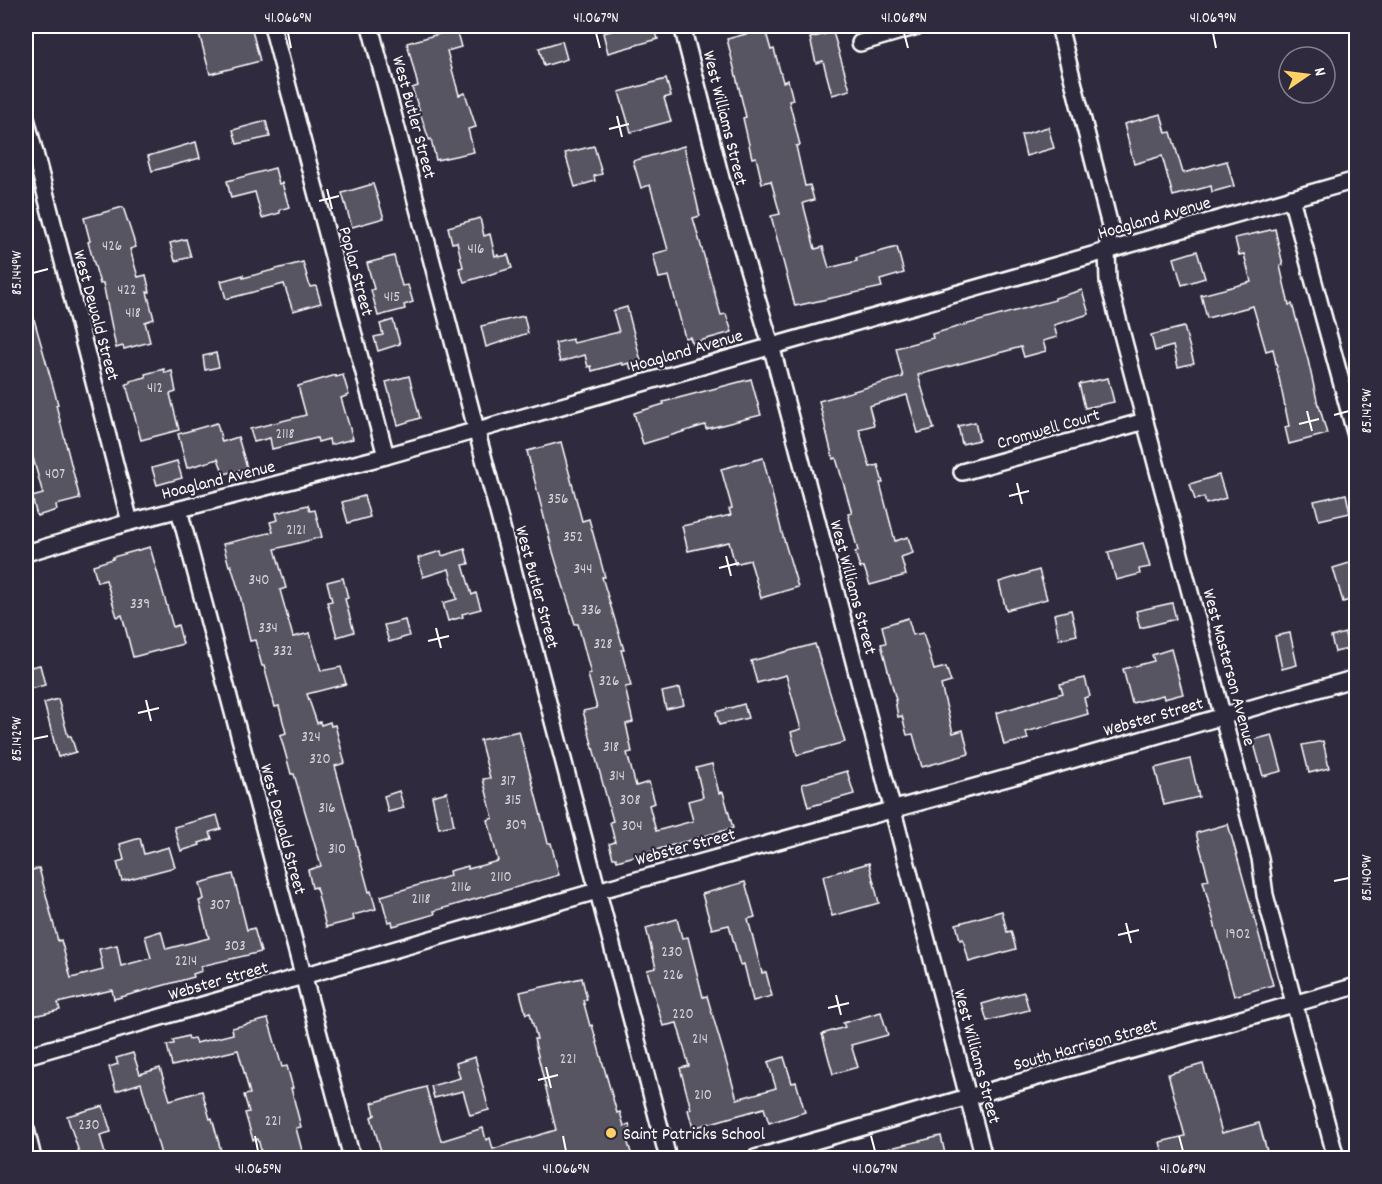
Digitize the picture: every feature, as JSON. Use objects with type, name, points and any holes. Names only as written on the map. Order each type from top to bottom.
[{"type":"street","name":"Poplar Street","points":[[272,26],[386,456]]},
{"type":"street","name":"West Butler Street","points":[[370,26],[668,1158]]},
{"type":"street","name":"West Williams Street","points":[[682,26],[722,182],[771,345],[984,1158]]},
{"type":"street","points":[[860,43],[918,26]]},
{"type":"street","name":"West Masterson Avenue","points":[[1059,26],[1110,226],[1107,252],[1108,281],[1260,858],[1265,895],[1293,1004],[1336,1158]]},
{"type":"street","name":"West Dewald Street","points":[[26,117],[130,522]]},
{"type":"street","name":"Hoagland Avenue","points":[[26,554],[130,522],[386,456],[1356,180]]},
{"type":"street","points":[[1291,198],[1356,436]]},
{"type":"street","name":"Cromwell Court","points":[[962,472],[1145,421]]},
{"type":"street","name":"West Dewald Street","points":[[179,510],[352,1158]]},
{"type":"street","name":"Webster Street","points":[[26,1056],[597,891],[1356,678]]},
{"type":"street","name":"South Harrison Street","points":[[755,1158],[1356,986]]},
{"type":"street","points":[[26,1129],[33,1158]]},
{"type":"building","points":[[197,26],[251,26],[260,61],[210,74]]},
{"type":"building","points":[[630,26],[654,26],[658,39],[608,53],[603,33]]},
{"type":"building","points":[[456,29],[461,47],[447,51],[459,95],[465,93],[476,127],[468,129],[474,152],[436,160],[431,139],[429,140],[412,88],[418,86],[407,43]]},
{"type":"building","points":[[765,29],[771,50],[774,49],[783,82],[788,80],[793,100],[789,101],[800,145],[796,146],[805,186],[810,185],[814,200],[803,203],[815,249],[823,247],[829,268],[897,247],[904,273],[880,280],[882,287],[795,306],[771,216],[780,214],[771,181],[762,183],[756,157],[752,158],[743,118],[746,117],[727,39]]},
{"type":"building","points":[[833,32],[850,90],[832,95],[823,61],[816,63],[810,38]]},
{"type":"building","points":[[562,41],[567,59],[544,66],[539,48]]},
{"type":"building","points":[[666,79],[671,96],[664,98],[671,121],[631,132],[619,92]]},
{"type":"building","points":[[1161,114],[1166,133],[1171,132],[1183,173],[1227,161],[1234,186],[1212,192],[1211,186],[1173,196],[1162,156],[1134,164],[1124,124]]},
{"type":"building","points":[[266,121],[270,137],[237,144],[233,130]]},
{"type":"building","points":[[1048,127],[1054,148],[1026,156],[1021,135]]},
{"type":"building","points":[[196,142],[200,158],[152,171],[148,156]]},
{"type":"building","points":[[594,146],[602,174],[594,176],[595,181],[575,187],[565,153]]},
{"type":"building","points":[[684,146],[700,216],[693,218],[721,315],[726,314],[732,332],[692,343],[690,337],[685,338],[669,276],[659,278],[653,254],[668,250],[650,185],[641,188],[633,161]]},
{"type":"building","points":[[275,168],[289,207],[280,210],[280,213],[262,218],[255,192],[231,198],[227,181]]},
{"type":"building","points":[[373,184],[384,218],[352,227],[342,193]]},
{"type":"building","points":[[123,207],[136,247],[130,249],[138,277],[146,275],[150,292],[147,292],[154,319],[145,322],[150,342],[124,349],[123,346],[116,348],[103,283],[100,284],[84,218]]},
{"type":"building","points":[[480,218],[484,236],[490,234],[495,256],[508,255],[512,268],[464,282],[459,268],[463,267],[457,242],[452,243],[448,227]]},
{"type":"building","points":[[1275,229],[1289,305],[1292,304],[1327,434],[1289,444],[1285,427],[1289,426],[1273,349],[1266,351],[1253,306],[1207,318],[1201,295],[1251,282],[1244,254],[1239,255],[1235,238]]},
{"type":"building","points":[[186,239],[191,257],[175,261],[170,243]]},
{"type":"building","points":[[1197,251],[1205,278],[1182,285],[1174,258]]},
{"type":"building","points":[[394,256],[402,286],[408,285],[413,302],[404,305],[405,309],[378,316],[367,263]]},
{"type":"building","points":[[303,262],[310,287],[316,286],[321,303],[293,311],[284,284],[226,299],[221,281],[243,275],[243,278]]},
{"type":"building","points":[[1082,290],[1089,314],[1054,325],[1057,337],[1043,341],[1046,351],[1024,357],[1021,347],[918,375],[934,429],[918,433],[907,395],[869,406],[874,425],[859,429],[870,467],[878,465],[883,483],[880,483],[895,541],[908,537],[913,553],[901,557],[906,575],[870,585],[864,567],[860,568],[855,552],[858,551],[848,514],[852,513],[836,458],[833,459],[819,401],[903,377],[896,348],[933,338],[932,334],[1055,300],[1055,298]]},
{"type":"building","points":[[30,305],[58,404],[56,405],[80,499],[56,505],[57,510],[37,516],[32,497],[43,494],[30,447],[26,448],[26,306]]},
{"type":"building","points":[[627,307],[642,365],[631,369],[629,363],[623,365],[622,363],[592,371],[591,366],[588,367],[585,355],[560,362],[555,343],[572,339],[574,343],[619,332],[613,311]]},
{"type":"building","points":[[524,316],[528,333],[486,347],[481,326]]},
{"type":"building","points":[[393,320],[400,344],[378,351],[374,337],[383,335],[380,324]]},
{"type":"building","points":[[1184,327],[1194,363],[1178,367],[1173,346],[1155,351],[1151,335]]},
{"type":"building","points":[[216,353],[219,367],[205,370],[203,356]]},
{"type":"building","points":[[164,369],[165,373],[172,371],[176,392],[170,394],[179,430],[141,440],[126,384],[146,377],[145,374]]},
{"type":"building","points":[[336,375],[336,377],[343,375],[349,395],[341,398],[353,439],[330,445],[329,439],[318,442],[317,438],[272,449],[270,438],[254,442],[250,429],[306,415],[298,386]]},
{"type":"building","points":[[409,376],[420,418],[398,425],[386,382]]},
{"type":"building","points":[[1108,378],[1114,402],[1085,408],[1079,384]]},
{"type":"building","points":[[751,379],[761,415],[706,429],[705,425],[643,444],[634,413],[664,404],[663,402]]},
{"type":"building","points":[[975,422],[979,440],[962,444],[958,426]]},
{"type":"building","points":[[217,423],[222,442],[238,437],[247,468],[224,474],[218,459],[187,468],[178,434]]},
{"type":"building","points":[[561,442],[582,521],[589,519],[605,577],[602,577],[624,650],[621,650],[631,686],[625,687],[633,722],[626,724],[632,752],[627,753],[636,786],[649,782],[655,803],[649,805],[656,831],[693,821],[688,801],[703,797],[696,768],[712,764],[719,793],[723,792],[733,828],[617,861],[613,858],[609,844],[615,842],[610,822],[613,821],[583,711],[597,708],[588,675],[591,674],[578,624],[575,624],[553,552],[527,451]]},
{"type":"building","points":[[763,458],[798,587],[761,598],[750,560],[735,564],[729,542],[688,551],[682,526],[731,515],[729,509],[732,508],[721,469]]},
{"type":"building","points":[[177,461],[182,478],[157,485],[152,468]]},
{"type":"building","points":[[1219,475],[1226,498],[1206,504],[1204,497],[1195,500],[1190,484]]},
{"type":"building","points":[[1346,494],[1350,513],[1319,520],[1314,501]]},
{"type":"building","points":[[364,496],[370,517],[348,523],[342,502]]},
{"type":"building","points":[[308,505],[310,511],[315,510],[322,537],[275,549],[286,588],[280,590],[293,637],[310,633],[321,671],[341,667],[346,684],[307,694],[317,723],[320,722],[321,725],[330,722],[331,726],[335,725],[345,763],[335,766],[369,892],[371,891],[376,909],[353,915],[354,920],[326,927],[316,887],[312,888],[308,870],[321,866],[280,735],[286,733],[279,706],[275,707],[255,640],[250,641],[240,595],[223,544],[273,532],[270,522],[278,520],[276,513]]},
{"type":"building","points":[[1143,543],[1150,567],[1139,569],[1140,574],[1116,580],[1108,552]]},
{"type":"building","points":[[150,547],[173,627],[178,625],[183,644],[133,657],[122,615],[117,617],[106,580],[97,582],[93,565]]},
{"type":"building","points":[[465,549],[469,564],[463,565],[472,595],[476,593],[481,609],[448,621],[443,603],[457,599],[449,569],[423,577],[418,558],[441,551],[442,556]]},
{"type":"building","points":[[1356,561],[1356,598],[1343,602],[1333,568]]},
{"type":"building","points":[[1039,570],[1047,599],[1006,610],[999,582]]},
{"type":"building","points":[[343,578],[348,598],[345,599],[354,632],[337,637],[327,602],[332,601],[327,582]]},
{"type":"building","points":[[1172,603],[1176,619],[1140,628],[1136,611]]},
{"type":"building","points":[[1071,610],[1077,635],[1059,639],[1054,614]]},
{"type":"building","points":[[908,618],[913,635],[923,633],[934,670],[946,667],[951,682],[941,685],[953,733],[963,730],[969,754],[922,767],[913,734],[907,735],[902,716],[898,717],[896,700],[881,644],[886,643],[882,626]]},
{"type":"building","points":[[405,620],[409,636],[389,642],[384,625]]},
{"type":"building","points":[[1290,633],[1297,665],[1282,669],[1275,636]]},
{"type":"building","points":[[1345,633],[1348,649],[1335,652],[1331,637]]},
{"type":"building","points":[[815,644],[845,742],[797,755],[791,732],[801,729],[786,675],[757,683],[751,661]]},
{"type":"building","points":[[1171,649],[1183,694],[1164,699],[1163,695],[1132,703],[1123,669],[1154,661],[1152,655]]},
{"type":"building","points":[[40,665],[45,685],[26,690],[26,668]]},
{"type":"building","points":[[1085,678],[1090,696],[1084,698],[1088,714],[1026,732],[1028,739],[1004,745],[996,713],[1063,693],[1060,684]]},
{"type":"building","points":[[680,688],[684,705],[666,709],[662,692]]},
{"type":"building","points":[[58,699],[68,736],[71,736],[76,752],[58,757],[44,703]]},
{"type":"building","points":[[744,704],[748,718],[719,725],[716,712]]},
{"type":"building","points":[[519,731],[548,843],[551,843],[559,875],[434,911],[435,914],[393,926],[392,921],[388,922],[381,896],[450,876],[449,871],[468,866],[468,869],[498,861],[488,820],[493,818],[483,779],[490,778],[480,740]]},
{"type":"building","points":[[1272,735],[1282,771],[1263,776],[1253,740]]},
{"type":"building","points":[[1323,741],[1329,768],[1309,773],[1302,745]]},
{"type":"building","points":[[1190,759],[1199,797],[1164,805],[1155,768]]},
{"type":"building","points":[[847,771],[854,794],[808,807],[802,784]]},
{"type":"building","points":[[399,791],[404,808],[388,812],[384,796]]},
{"type":"building","points":[[447,792],[454,825],[439,828],[432,796]]},
{"type":"building","points":[[217,815],[221,829],[210,832],[212,839],[181,851],[174,827]]},
{"type":"building","points":[[1228,824],[1273,985],[1234,996],[1203,881],[1209,880],[1196,833]]},
{"type":"building","points":[[140,838],[144,854],[169,847],[175,867],[122,881],[117,862],[124,860],[120,844]]},
{"type":"building","points":[[869,863],[879,903],[832,916],[823,876]]},
{"type":"building","points":[[39,868],[58,941],[61,940],[71,978],[103,970],[99,949],[117,945],[121,966],[151,958],[145,936],[161,931],[166,949],[209,938],[199,901],[204,899],[200,883],[233,874],[247,930],[254,928],[261,952],[201,966],[202,971],[193,974],[194,977],[114,999],[112,990],[58,1003],[60,1010],[29,1017],[26,1003],[26,872]]},
{"type":"building","points":[[745,882],[755,917],[748,919],[762,973],[766,972],[772,996],[753,1001],[744,964],[740,965],[729,925],[712,929],[702,894]]},
{"type":"building","points":[[1002,911],[1007,932],[1011,931],[1016,949],[969,962],[956,924]]},
{"type":"building","points":[[677,919],[682,938],[688,937],[703,997],[707,996],[737,1099],[776,1088],[768,1062],[784,1057],[792,1083],[796,1082],[805,1112],[769,1123],[764,1108],[693,1128],[688,1110],[691,1109],[680,1068],[689,1066],[677,1023],[663,1026],[647,970],[656,968],[646,928]]},
{"type":"building","points":[[582,978],[587,999],[583,1000],[617,1113],[620,1112],[624,1126],[629,1124],[633,1138],[627,1140],[632,1156],[621,1158],[383,1158],[371,1117],[375,1115],[372,1103],[426,1087],[441,1141],[483,1128],[486,1140],[490,1138],[493,1149],[556,1130],[534,1039],[537,1039],[530,1013],[526,1014],[520,992]]},
{"type":"building","points":[[1024,992],[1029,1010],[987,1021],[982,1004]]},
{"type":"building","points":[[881,1012],[888,1035],[851,1045],[858,1067],[833,1074],[822,1034],[845,1027],[843,1023]]},
{"type":"building","points":[[268,1019],[282,1067],[287,1066],[293,1088],[291,1088],[301,1127],[296,1128],[304,1158],[263,1158],[258,1139],[253,1140],[245,1113],[249,1112],[244,1095],[250,1094],[238,1050],[172,1066],[167,1045],[174,1044],[173,1040],[188,1036],[189,1039],[194,1038],[196,1043],[233,1034],[232,1028]]},
{"type":"building","points":[[133,1053],[140,1074],[160,1068],[170,1100],[202,1091],[223,1158],[162,1158],[141,1083],[116,1091],[109,1067],[118,1064],[116,1058]]},
{"type":"building","points":[[475,1057],[489,1110],[470,1115],[463,1091],[434,1098],[431,1086],[460,1078],[456,1063]]},
{"type":"building","points":[[1203,1064],[1222,1133],[1259,1123],[1269,1158],[1164,1158],[1160,1142],[1185,1136],[1168,1074]]},
{"type":"building","points":[[103,1106],[111,1132],[100,1135],[106,1158],[81,1158],[67,1116]]},
{"type":"building","points":[[941,1136],[946,1158],[869,1158],[869,1153]]},
{"type":"place","name":"Saint Patricks School","points":[[611,1133]]}]
